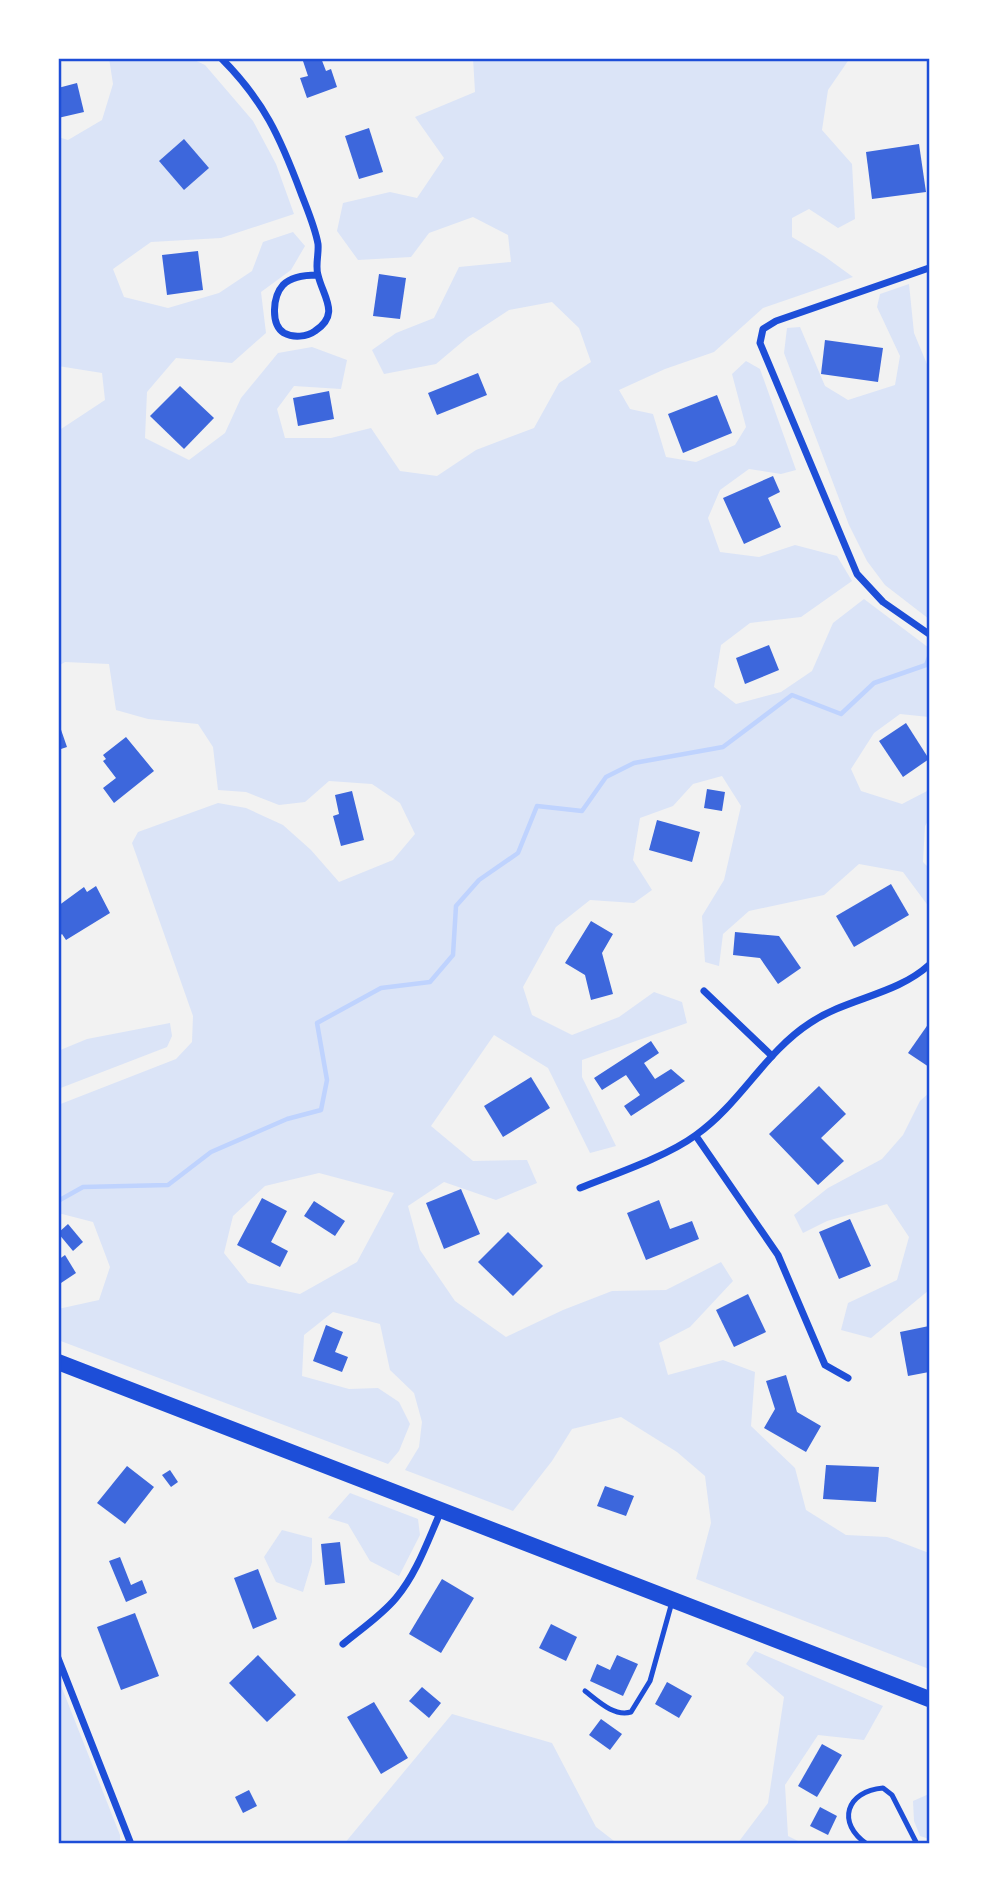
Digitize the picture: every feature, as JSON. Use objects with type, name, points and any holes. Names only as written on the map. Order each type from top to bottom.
[{"type":"main road","points":[[58,1362],[929,1699]]},
{"type":"street","points":[[221,58],[244,81],[282,142],[318,244],[317,275],[327,293],[327,320],[313,333],[295,337],[283,332],[274,312],[276,296],[284,284],[302,275],[317,275]]},
{"type":"street","points":[[929,268],[775,321],[763,329],[760,343],[857,573],[883,602],[929,634]]},
{"type":"street","points":[[580,1188],[650,1159],[696,1136],[737,1098],[772,1056],[810,1023],[896,986],[929,965]]},
{"type":"street","points":[[704,992],[772,1056]]},
{"type":"street","points":[[696,1136],[778,1255],[825,1365],[848,1378]]},
{"type":"street","points":[[342,1644],[397,1597],[420,1558],[441,1511]]},
{"type":"street","points":[[58,1658],[131,1844]]},
{"type":"lane","points":[[585,1692],[614,1711],[623,1714],[631,1712],[650,1681],[673,1600]]},
{"type":"lane","points":[[867,1844],[856,1837],[848,1823],[849,1807],[860,1794],[883,1788],[892,1796],[917,1844]]},
{"type":"shaded area","points":[[109,58],[190,58],[205,65],[253,121],[276,164],[294,214],[221,238],[151,242],[113,269],[124,297],[168,308],[219,293],[252,271],[263,242],[293,232],[305,246],[291,270],[261,292],[266,333],[232,363],[176,358],[147,392],[145,438],[189,460],[225,433],[241,398],[278,353],[312,347],[347,360],[341,389],[294,386],[277,409],[285,438],[331,438],[371,428],[400,471],[437,476],[476,450],[534,428],[559,383],[591,362],[579,328],[552,302],[509,310],[468,337],[436,364],[384,374],[372,350],[396,333],[434,318],[459,267],[511,262],[508,235],[473,217],[429,233],[411,257],[358,260],[337,231],[343,203],[390,192],[417,198],[444,158],[415,117],[475,92],[473,58],[850,58],[828,90],[822,130],[852,164],[855,219],[838,228],[809,209],[792,218],[792,237],[853,277],[763,308],[714,352],[665,369],[619,390],[630,409],[653,414],[666,457],[696,462],[735,445],[746,427],[732,374],[746,361],[760,369],[796,470],[781,474],[749,469],[720,490],[708,518],[720,552],[759,557],[795,545],[837,556],[852,581],[801,617],[750,623],[721,645],[714,687],[736,704],[781,692],[812,671],[833,623],[864,599],[929,648],[929,717],[900,714],[874,733],[851,769],[861,791],[902,804],[929,790],[929,819],[925,826],[923,862],[929,868],[929,907],[903,872],[859,864],[824,895],[749,911],[723,934],[719,966],[705,962],[702,916],[724,880],[741,806],[722,776],[693,784],[673,806],[640,818],[633,860],[652,890],[634,903],[590,900],[556,927],[523,987],[532,1015],[572,1035],[619,1017],[654,992],[682,1002],[687,1023],[582,1060],[582,1077],[616,1146],[590,1153],[548,1068],[494,1035],[431,1126],[473,1161],[527,1160],[537,1183],[496,1200],[444,1182],[408,1206],[420,1250],[455,1301],[506,1337],[612,1291],[666,1290],[721,1262],[733,1281],[690,1327],[659,1343],[668,1375],[723,1360],[755,1372],[751,1426],[795,1468],[806,1510],[846,1535],[887,1537],[929,1553],[929,1669],[696,1579],[711,1523],[705,1476],[677,1452],[621,1417],[572,1429],[552,1461],[513,1511],[405,1470],[419,1447],[422,1422],[414,1393],[390,1370],[380,1324],[333,1312],[304,1335],[302,1376],[349,1389],[378,1388],[399,1402],[410,1424],[399,1451],[388,1464],[58,1340],[58,1309],[99,1300],[110,1267],[93,1222],[58,1215],[58,1105],[176,1059],[192,1042],[193,1016],[132,843],[138,832],[218,803],[246,808],[283,825],[311,850],[339,882],[393,860],[415,834],[400,803],[372,784],[329,781],[305,802],[279,805],[246,792],[218,790],[213,747],[198,724],[148,719],[116,710],[109,664],[65,662],[58,666],[58,431],[105,400],[102,373],[58,366],[58,137],[68,140],[102,120],[113,84]],"holes":[[[319,1173],[394,1193],[357,1262],[300,1294],[248,1283],[224,1253],[233,1216],[265,1186]]]},
{"type":"shaded area","points":[[909,284],[914,333],[929,369],[929,619],[885,585],[867,561],[849,525],[784,353],[787,328],[800,327],[825,386],[848,400],[895,385],[900,356],[877,307],[880,294]]},
{"type":"shaded area","points":[[170,1023],[172,1036],[167,1047],[58,1089],[58,1051],[87,1039]]},
{"type":"shaded area","points":[[929,1093],[929,1290],[871,1338],[841,1330],[848,1303],[897,1280],[909,1237],[887,1204],[827,1221],[803,1233],[794,1215],[828,1188],[882,1159],[903,1135],[920,1101]]},
{"type":"shaded area","points":[[350,1493],[418,1519],[420,1535],[399,1576],[370,1561],[348,1524],[328,1518]]},
{"type":"shaded area","points":[[282,1530],[312,1538],[312,1562],[303,1592],[276,1582],[264,1557]]},
{"type":"shaded area","points":[[755,1651],[883,1706],[864,1740],[818,1735],[785,1785],[788,1836],[804,1844],[737,1844],[768,1803],[784,1697],[746,1664]]},
{"type":"shaded area","points":[[58,1678],[120,1835],[120,1844],[58,1844]]},
{"type":"shaded area","points":[[452,1714],[552,1743],[596,1827],[618,1844],[344,1844]]},
{"type":"shaded area","points":[[929,1794],[929,1839],[920,1836],[914,1821],[913,1801]]},
{"type":"building","points":[[302,58],[321,58],[326,71],[331,69],[337,87],[307,98],[300,78],[308,76]]},
{"type":"building","points":[[77,83],[84,112],[58,118],[58,88]]},
{"type":"building","points":[[369,128],[383,172],[359,179],[345,136]]},
{"type":"building","points":[[184,139],[209,168],[184,190],[159,161]]},
{"type":"building","points":[[919,144],[926,192],[872,199],[866,152]]},
{"type":"building","points":[[198,251],[203,290],[167,295],[162,255]]},
{"type":"building","points":[[379,274],[406,278],[400,319],[373,316]]},
{"type":"building","points":[[825,340],[883,348],[878,382],[821,374]]},
{"type":"building","points":[[478,373],[487,395],[437,415],[428,393]]},
{"type":"building","points":[[180,386],[214,418],[184,449],[150,416]]},
{"type":"building","points":[[329,391],[334,419],[298,426],[293,398]]},
{"type":"building","points":[[717,395],[732,433],[683,453],[668,414]]},
{"type":"building","points":[[773,476],[780,492],[768,498],[781,527],[744,544],[723,498]]},
{"type":"building","points":[[769,645],[779,670],[745,684],[736,658]]},
{"type":"building","points":[[58,721],[67,747],[58,750]]},
{"type":"building","points":[[906,723],[929,759],[903,777],[879,741]]},
{"type":"building","points":[[126,737],[154,771],[114,803],[103,788],[116,778],[103,761],[106,759],[103,755]]},
{"type":"building","points":[[707,789],[725,792],[722,811],[704,808]]},
{"type":"building","points":[[352,791],[364,840],[341,846],[333,816],[339,814],[335,795]]},
{"type":"building","points":[[657,820],[700,832],[692,862],[649,850]]},
{"type":"building","points":[[891,884],[909,915],[854,947],[836,916]]},
{"type":"building","points":[[96,886],[110,913],[66,940],[62,934],[58,937],[58,906],[84,887],[87,892]]},
{"type":"building","points":[[591,921],[613,934],[602,953],[613,994],[591,1000],[585,975],[565,963]]},
{"type":"building","points":[[735,932],[779,936],[801,968],[778,984],[760,958],[733,955]]},
{"type":"building","points":[[929,1023],[929,1067],[908,1053]]},
{"type":"building","points":[[651,1041],[659,1053],[644,1063],[655,1079],[671,1069],[685,1081],[631,1116],[624,1106],[640,1095],[626,1075],[602,1090],[594,1078]]},
{"type":"building","points":[[531,1077],[550,1108],[503,1137],[484,1106]]},
{"type":"building","points":[[819,1086],[846,1114],[821,1138],[844,1161],[818,1185],[769,1134]]},
{"type":"building","points":[[461,1189],[480,1234],[444,1249],[426,1203]]},
{"type":"building","points":[[262,1198],[287,1211],[271,1242],[288,1251],[280,1267],[237,1245]]},
{"type":"building","points":[[659,1200],[670,1229],[692,1221],[699,1239],[646,1260],[627,1213]]},
{"type":"building","points":[[314,1201],[345,1221],[335,1236],[304,1216]]},
{"type":"building","points":[[850,1219],[871,1266],[839,1279],[819,1232]]},
{"type":"building","points":[[68,1224],[83,1242],[73,1251],[58,1233]]},
{"type":"building","points":[[508,1232],[543,1266],[513,1296],[478,1262]]},
{"type":"building","points":[[65,1255],[76,1273],[58,1285],[58,1260]]},
{"type":"building","points":[[748,1294],[766,1332],[734,1347],[716,1310]]},
{"type":"building","points":[[326,1325],[343,1332],[335,1352],[348,1357],[342,1372],[313,1361]]},
{"type":"building","points":[[929,1326],[929,1372],[908,1376],[900,1332]]},
{"type":"building","points":[[786,1375],[797,1412],[821,1426],[806,1452],[764,1428],[775,1409],[766,1381]]},
{"type":"building","points":[[826,1465],[879,1467],[876,1502],[823,1499]]},
{"type":"building","points":[[127,1466],[154,1487],[125,1524],[97,1503]]},
{"type":"building","points":[[170,1470],[178,1482],[171,1487],[162,1475]]},
{"type":"building","points":[[605,1486],[634,1496],[626,1516],[597,1506]]},
{"type":"building","points":[[340,1542],[345,1583],[325,1585],[321,1544]]},
{"type":"building","points":[[120,1557],[131,1585],[142,1580],[147,1593],[126,1602],[109,1561]]},
{"type":"building","points":[[258,1569],[277,1619],[253,1629],[234,1578]]},
{"type":"building","points":[[442,1579],[474,1598],[441,1653],[409,1634]]},
{"type":"building","points":[[135,1613],[159,1676],[121,1690],[97,1627]]},
{"type":"building","points":[[551,1624],[577,1637],[566,1661],[539,1648]]},
{"type":"building","points":[[258,1655],[296,1695],[267,1722],[229,1683]]},
{"type":"building","points":[[617,1655],[638,1664],[623,1696],[590,1681],[597,1664],[610,1670]]},
{"type":"building","points":[[667,1682],[692,1696],[679,1718],[655,1704]]},
{"type":"building","points":[[422,1687],[441,1703],[429,1718],[409,1701]]},
{"type":"building","points":[[374,1702],[408,1758],[381,1774],[347,1717]]},
{"type":"building","points":[[601,1719],[622,1734],[610,1750],[589,1735]]},
{"type":"building","points":[[822,1744],[842,1755],[817,1797],[798,1786]]},
{"type":"building","points":[[249,1790],[257,1806],[243,1813],[235,1797]]},
{"type":"building","points":[[820,1807],[837,1816],[828,1835],[810,1826]]},
{"type":"waterway","points":[[58,1201],[83,1187],[168,1185],[211,1152],[287,1119],[321,1110],[327,1080],[317,1023],[381,988],[430,982],[453,955],[456,906],[479,880],[518,853],[537,806],[582,811],[606,777],[634,763],[723,747],[792,695],[841,714],[874,683],[926,665],[929,657]]}]
